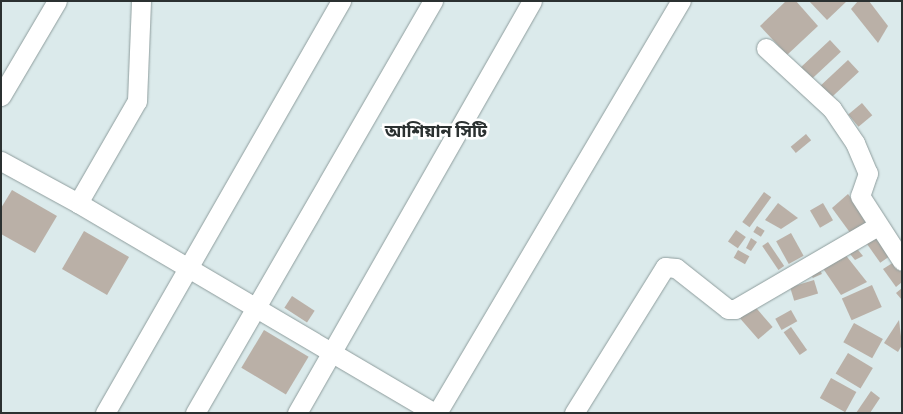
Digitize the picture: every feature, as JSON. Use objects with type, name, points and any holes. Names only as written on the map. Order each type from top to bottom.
[{"type":"street","points":[[1,96],[57,1]]},
{"type":"street","points":[[78,203],[137,101],[141,1]]},
{"type":"street","points":[[105,413],[341,1]]},
{"type":"street","points":[[195,413],[433,1]]},
{"type":"street","points":[[297,413],[532,1]]},
{"type":"street","points":[[1,160],[78,203],[330,354],[436,413],[681,1]]},
{"type":"street","points":[[766,48],[832,109],[855,143],[868,173],[860,196],[876,226],[902,260]]},
{"type":"street","points":[[574,413],[665,267],[676,268],[728,309],[735,309],[876,226]]},
{"type":"building","points":[[786,1],[796,1],[818,26],[787,55],[760,26]]},
{"type":"building","points":[[809,1],[847,1],[827,20]]},
{"type":"building","points":[[858,1],[869,1],[888,26],[878,43],[851,9]]},
{"type":"building","points":[[830,40],[841,52],[811,80],[800,68]]},
{"type":"building","points":[[848,60],[859,72],[829,100],[818,88]]},
{"type":"building","points":[[862,103],[872,115],[858,127],[848,115]]},
{"type":"building","points":[[806,134],[811,140],[796,153],[791,147]]},
{"type":"building","points":[[12,190],[57,216],[35,253],[1,234],[1,208]]},
{"type":"building","points":[[764,192],[771,197],[750,227],[742,222]]},
{"type":"building","points":[[848,194],[871,225],[851,234],[832,208]]},
{"type":"building","points":[[778,203],[798,218],[781,229],[765,220]]},
{"type":"building","points":[[823,203],[833,220],[820,228],[810,210]]},
{"type":"building","points":[[757,226],[765,231],[761,237],[753,232]]},
{"type":"building","points":[[736,230],[746,237],[738,248],[728,241]]},
{"type":"building","points":[[84,231],[129,257],[107,295],[62,269]]},
{"type":"building","points":[[791,233],[804,256],[789,264],[776,241]]},
{"type":"building","points":[[874,233],[890,256],[880,263],[864,240]]},
{"type":"building","points":[[751,238],[757,242],[751,251],[746,248]]},
{"type":"building","points":[[768,242],[784,266],[778,270],[762,246]]},
{"type":"building","points":[[854,245],[863,256],[855,260],[845,248]]},
{"type":"building","points":[[738,250],[749,256],[745,264],[734,258]]},
{"type":"building","points":[[844,253],[867,282],[841,295],[820,264]]},
{"type":"building","points":[[894,262],[902,272],[902,282],[896,287],[883,269]]},
{"type":"building","points":[[817,263],[822,274],[813,278],[808,267]]},
{"type":"building","points":[[814,280],[818,293],[794,301],[790,287]]},
{"type":"building","points":[[872,285],[882,307],[852,320],[842,298]]},
{"type":"building","points":[[902,288],[902,300],[896,293]]},
{"type":"building","points":[[292,296],[315,311],[307,322],[284,308]]},
{"type":"building","points":[[751,302],[773,327],[758,339],[737,314]]},
{"type":"building","points":[[791,310],[797,321],[782,330],[775,319]]},
{"type":"building","points":[[899,320],[902,345],[898,352],[884,343]]},
{"type":"building","points":[[854,323],[883,339],[872,358],[843,342]]},
{"type":"building","points":[[791,327],[807,350],[800,355],[784,332]]},
{"type":"building","points":[[264,330],[309,357],[286,394],[241,368]]},
{"type":"building","points":[[848,353],[873,368],[860,389],[836,374]]},
{"type":"building","points":[[831,378],[856,392],[845,412],[820,398]]},
{"type":"building","points":[[871,391],[880,398],[870,413],[856,413]]},
{"type":"district","name":"আশিয়ান সিটি","points":[[436,130]]}]
